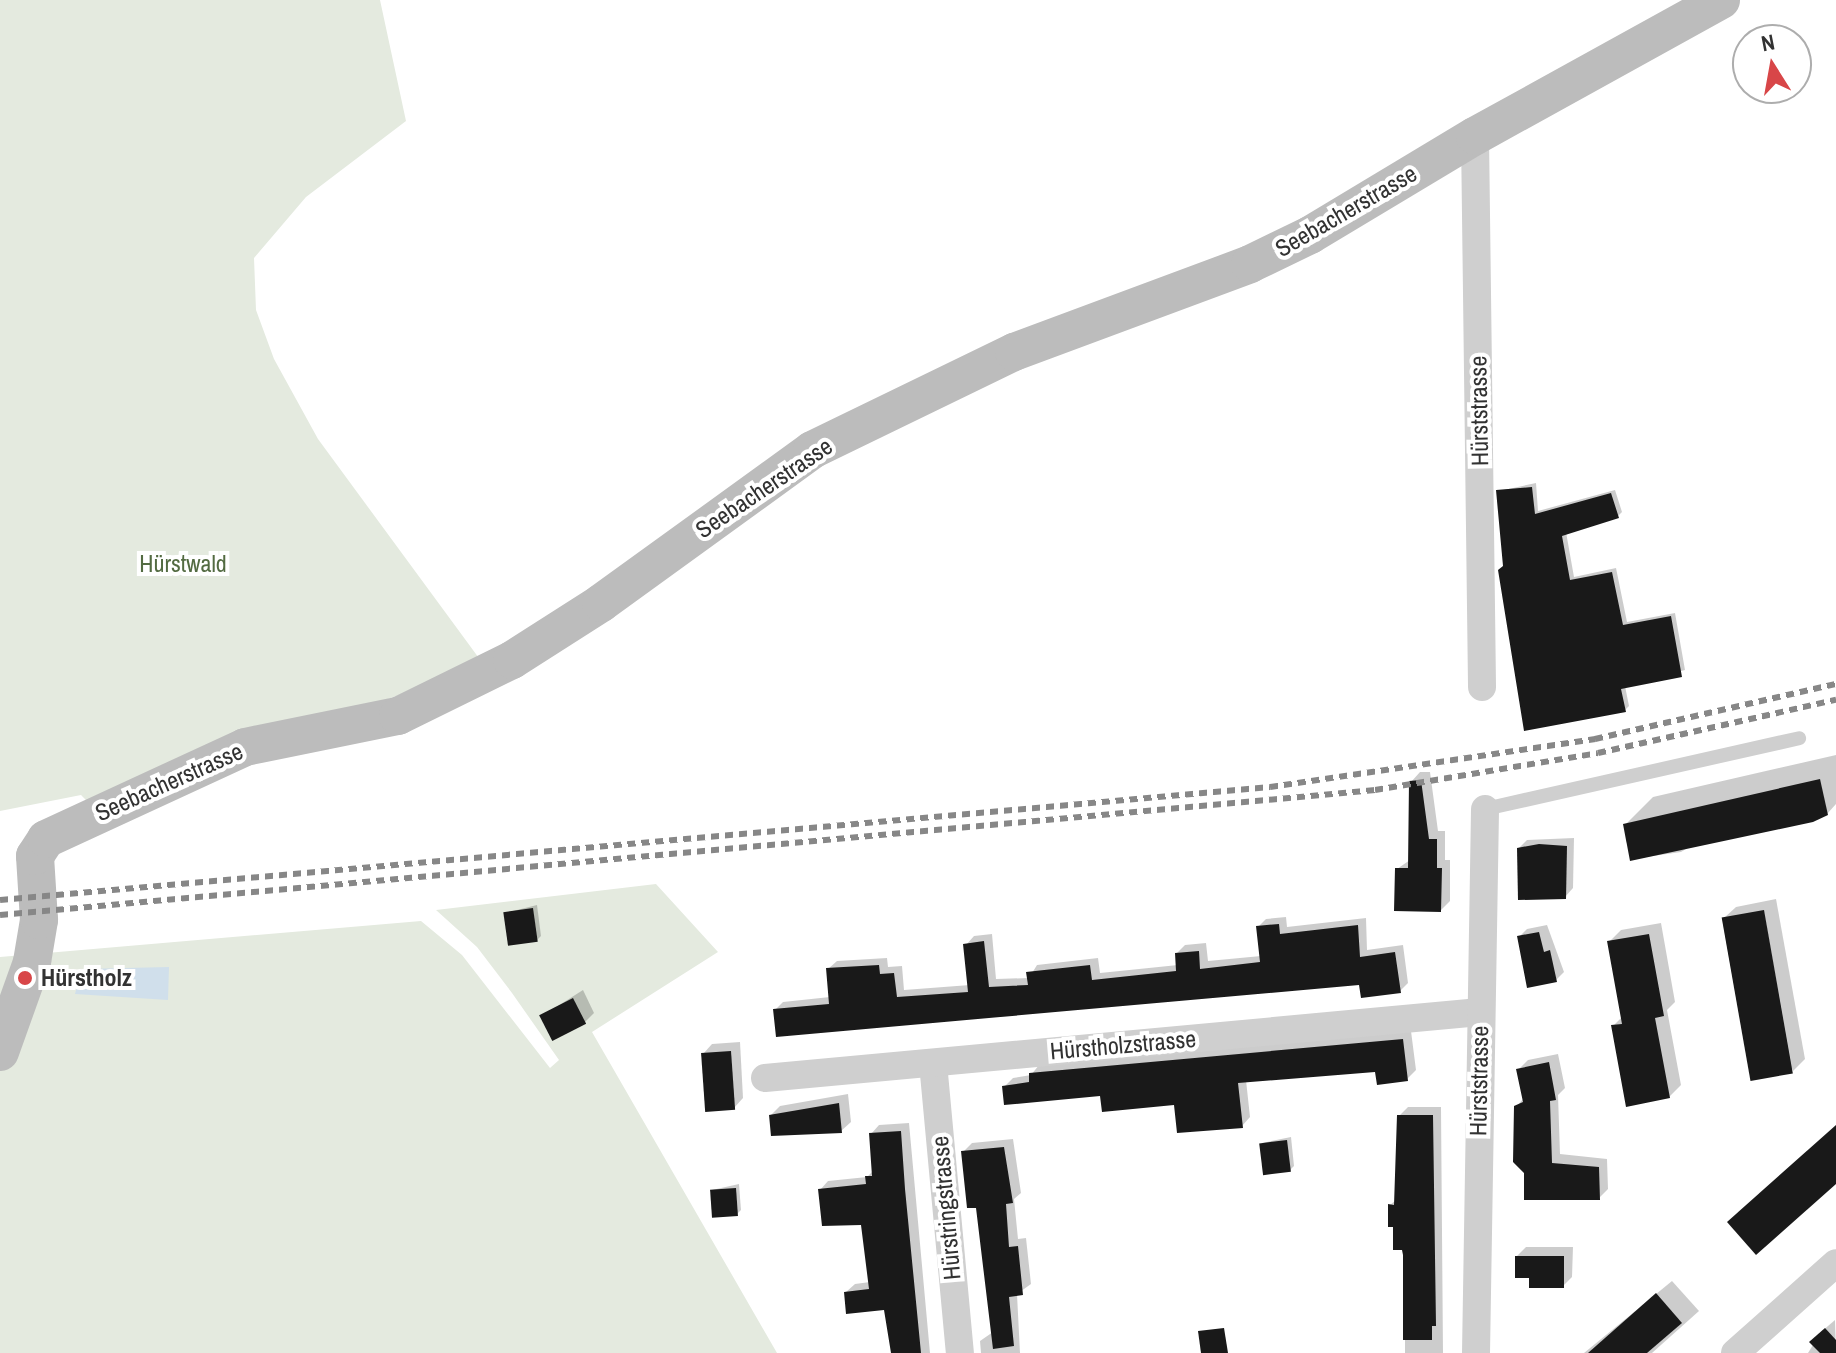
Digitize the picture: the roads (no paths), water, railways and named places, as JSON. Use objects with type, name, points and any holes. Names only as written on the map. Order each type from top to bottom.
[{"type":"street","name":"Seebacherstrasse","points":[[0,1052],[32,962],[39,920],[35,856],[46,839],[245,747],[398,716],[498,667],[601,603],[812,450],[1014,352],[1250,264],[1310,235],[1475,136],[1721,0]]},
{"type":"street","name":"Hürststrasse","points":[[1475,136],[1482,687]]},
{"type":"street","name":"Hürststrasse","points":[[1476,1353],[1485,809]]},
{"type":"street","name":"Hürstholzstrasse","points":[[765,1078],[1480,1012]]},
{"type":"street","name":"Hürstringstrasse","points":[[933,1063],[960,1353]]},
{"type":"street","points":[[1735,1353],[1833,1272]]},
{"type":"lane","points":[[1485,809],[1799,738]]},
{"type":"water","points":[[169,967],[168,1000],[75,994],[82,969]]},
{"type":"railway","points":[[0,900],[1270,787],[1595,739],[1836,684]]},
{"type":"railway","points":[[0,915],[1375,790],[1598,753],[1836,700]]},
{"type":"place","name":"Hürstholz","points":[[25,978]]},
{"type":"park label","name":"Hürstwald","points":[[183,564]]}]
